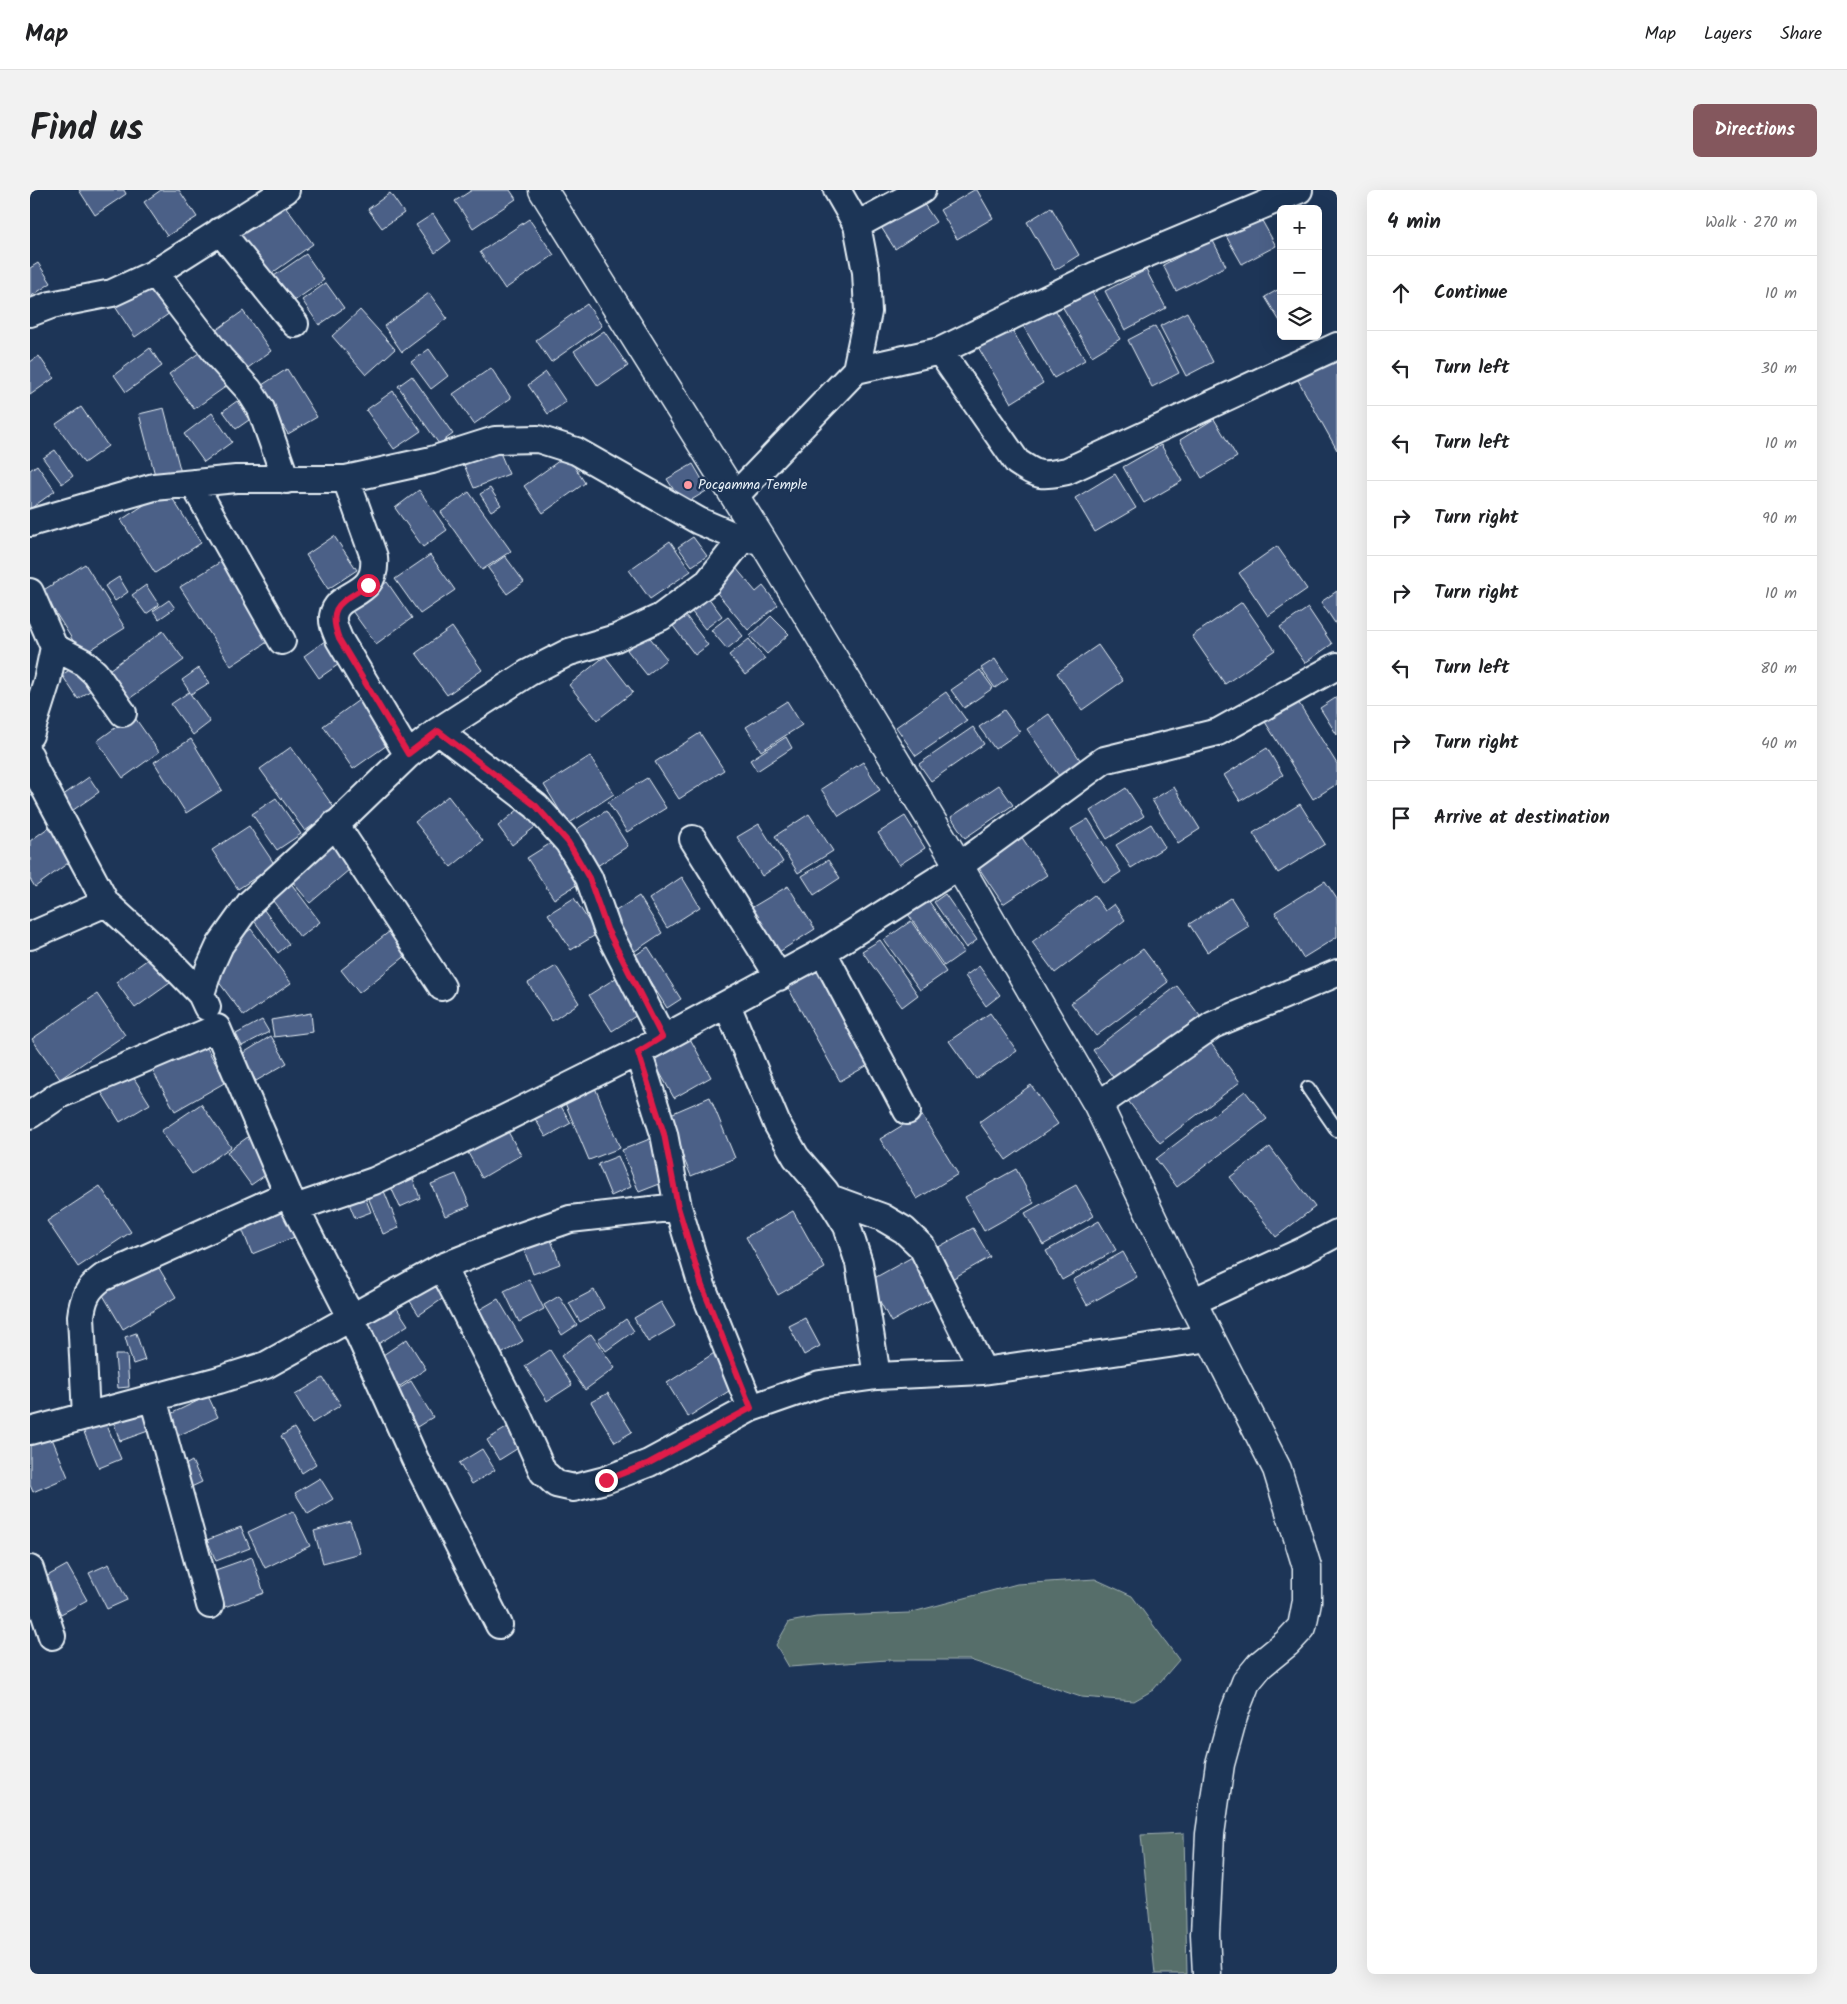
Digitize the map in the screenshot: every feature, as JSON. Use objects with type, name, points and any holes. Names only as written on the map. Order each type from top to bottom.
[{"type":"street","points":[[30,313],[51,305],[112,293],[156,273],[286,190]]},
{"type":"street","points":[[543,190],[735,496],[752,540],[959,866],[1098,1105],[1192,1302],[1277,1469],[1307,1567],[1308,1601],[1302,1627],[1287,1643],[1260,1665],[1246,1682],[1234,1713],[1220,1764],[1210,1834],[1205,1934],[1207,1974]]},
{"type":"street","points":[[735,496],[856,370],[868,312],[866,272],[857,226],[837,190]]},
{"type":"street","points":[[857,226],[922,190]]},
{"type":"street","points":[[856,370],[940,351],[1096,275],[1299,190]]},
{"type":"street","points":[[220,231],[295,324]]},
{"type":"street","points":[[156,273],[220,358],[249,390],[261,409],[286,480]]},
{"type":"street","points":[[940,351],[1017,462],[1033,474],[1045,475],[1067,471],[1337,346]]},
{"type":"street","points":[[30,523],[154,486],[236,479],[346,478],[432,460],[495,440],[538,439],[576,451],[699,521],[752,540]]},
{"type":"street","points":[[346,478],[374,557],[375,568],[373,577],[368,585],[337,606],[333,614],[334,625],[339,639],[408,754]]},
{"type":"street","points":[[193,483],[282,641]]},
{"type":"street","points":[[201,994],[209,969],[220,945],[250,903],[336,824],[408,754],[438,731],[536,669],[569,652],[616,638],[661,617],[708,582],[752,540]]},
{"type":"street","points":[[30,592],[54,647],[47,681],[30,735]]},
{"type":"street","points":[[54,647],[76,657],[95,673],[123,713]]},
{"type":"street","points":[[86,1416],[81,1316],[83,1300],[90,1287],[102,1278],[291,1201],[374,1181],[456,1143],[638,1052],[662,1037],[728,1005],[823,952],[959,866],[1104,760],[1218,732],[1337,666]]},
{"type":"street","points":[[438,731],[536,806],[568,842],[589,878],[607,929],[662,1037]]},
{"type":"street","points":[[30,756],[35,770],[106,903],[162,954],[201,994],[291,1201],[351,1317],[415,1459],[499,1625]]},
{"type":"street","points":[[336,824],[442,986]]},
{"type":"street","points":[[693,839],[779,977]]},
{"type":"street","points":[[30,936],[106,903]]},
{"type":"street","points":[[823,952],[907,1111]]},
{"type":"street","points":[[1098,1105],[1213,1025],[1337,973]]},
{"type":"street","points":[[728,1005],[777,1124],[796,1158],[830,1198],[847,1226],[859,1264],[877,1376]]},
{"type":"street","points":[[30,1114],[59,1095],[217,1028]]},
{"type":"street","points":[[638,1052],[664,1134],[678,1207],[702,1286],[751,1408]]},
{"type":"street","points":[[830,1198],[882,1217],[904,1230],[922,1247],[983,1371]]},
{"type":"street","points":[[30,1431],[266,1365],[442,1267],[570,1219],[678,1207]]},
{"type":"street","points":[[1192,1302],[1302,1252],[1337,1233]]},
{"type":"street","points":[[442,1267],[518,1416],[543,1472],[556,1484],[574,1488],[606,1480],[640,1466],[751,1408],[820,1384],[877,1376],[983,1371],[1210,1338]]},
{"type":"street","points":[[153,1398],[210,1605]]},
{"type":"street","points":[[30,1569],[52,1636]]},
{"type":"lane","points":[[1308,1088],[1337,1130]]},
{"type":"green space","points":[[1095,1579],[1132,1596],[1179,1660],[1153,1690],[1134,1701],[1081,1697],[970,1660],[887,1660],[789,1667],[776,1645],[789,1622],[816,1617],[909,1613],[1017,1584]]},
{"type":"green space","points":[[1184,1833],[1187,1974],[1155,1974],[1141,1835]]},
{"type":"building","points":[[79,190],[124,190],[126,194],[95,215]]},
{"type":"building","points":[[161,190],[179,190],[197,217],[167,236],[144,202]]},
{"type":"building","points":[[472,190],[510,190],[516,199],[473,228],[455,201]]},
{"type":"building","points":[[977,190],[993,218],[957,239],[940,210]]},
{"type":"building","points":[[390,193],[404,213],[382,228],[368,209]]},
{"type":"building","points":[[280,199],[313,244],[268,276],[236,231]]},
{"type":"building","points":[[921,200],[936,222],[895,249],[881,227]]},
{"type":"building","points":[[1051,207],[1079,255],[1055,270],[1027,222]]},
{"type":"building","points":[[433,214],[451,241],[435,253],[416,225]]},
{"type":"building","points":[[1260,217],[1276,246],[1242,264],[1226,236]]},
{"type":"building","points":[[529,219],[554,255],[505,289],[480,252]]},
{"type":"building","points":[[1212,239],[1226,266],[1176,291],[1163,265]]},
{"type":"building","points":[[306,254],[324,280],[290,304],[271,278]]},
{"type":"building","points":[[38,263],[51,283],[30,297],[30,268]]},
{"type":"building","points":[[1146,270],[1166,308],[1125,330],[1105,291]]},
{"type":"building","points":[[149,281],[170,313],[135,337],[114,305]]},
{"type":"building","points":[[326,283],[344,308],[319,325],[302,300]]},
{"type":"building","points":[[1087,284],[1120,339],[1092,356],[1059,301]]},
{"type":"building","points":[[1277,290],[1277,316],[1265,297]]},
{"type":"building","points":[[429,293],[447,318],[402,352],[384,326]]},
{"type":"building","points":[[587,304],[602,326],[551,362],[536,340]]},
{"type":"building","points":[[1053,306],[1085,360],[1054,378],[1022,324]]},
{"type":"building","points":[[360,310],[395,349],[366,375],[332,336]]},
{"type":"building","points":[[243,311],[271,351],[237,376],[208,336]]},
{"type":"building","points":[[1187,312],[1213,362],[1186,376],[1160,326]]},
{"type":"building","points":[[1155,326],[1179,373],[1152,387],[1128,340]]},
{"type":"building","points":[[1011,328],[1043,383],[1011,403],[978,347]]},
{"type":"building","points":[[604,331],[628,366],[598,386],[574,351]]},
{"type":"building","points":[[150,348],[162,366],[126,392],[114,375]]},
{"type":"building","points":[[206,348],[231,383],[194,409],[169,374]]},
{"type":"building","points":[[429,349],[448,376],[431,389],[411,362]]},
{"type":"building","points":[[39,356],[54,378],[30,395],[30,362]]},
{"type":"building","points":[[1335,359],[1337,363],[1337,450],[1298,380]]},
{"type":"building","points":[[491,368],[511,398],[474,424],[453,394]]},
{"type":"building","points":[[287,369],[317,417],[288,434],[259,387]]},
{"type":"building","points":[[546,372],[566,402],[548,414],[528,385]]},
{"type":"building","points":[[412,376],[453,434],[439,444],[398,386]]},
{"type":"building","points":[[393,391],[421,431],[394,449],[366,410]]},
{"type":"building","points":[[237,401],[249,420],[236,429],[223,411]]},
{"type":"building","points":[[81,407],[108,446],[84,463],[56,424]]},
{"type":"building","points":[[164,408],[181,473],[156,479],[139,414]]},
{"type":"building","points":[[212,413],[232,442],[204,462],[184,434]]},
{"type":"building","points":[[1214,419],[1237,457],[1202,478],[1180,440]]},
{"type":"building","points":[[496,443],[509,474],[474,488],[461,458]]},
{"type":"building","points":[[1161,445],[1182,481],[1144,503],[1123,467]]},
{"type":"building","points":[[55,450],[73,476],[62,484],[43,458]]},
{"type":"building","points":[[567,455],[585,483],[543,513],[524,486]]},
{"type":"building","name":"Pocgamma Temple","points":[[693,464],[708,490],[683,505],[667,479]]},
{"type":"building","points":[[37,465],[55,491],[30,509],[30,470]]},
{"type":"building","points":[[1115,474],[1136,508],[1095,532],[1075,498]]},
{"type":"building","points":[[490,488],[501,505],[491,511],[480,494]]},
{"type":"building","points":[[167,490],[201,543],[155,573],[121,520]]},
{"type":"building","points":[[419,490],[447,530],[423,547],[395,508]]},
{"type":"building","points":[[469,492],[511,551],[482,570],[441,512]]},
{"type":"building","points":[[334,536],[357,570],[328,589],[306,555]]},
{"type":"building","points":[[693,537],[707,556],[692,566],[678,547]]},
{"type":"building","points":[[670,541],[691,571],[650,599],[629,570]]},
{"type":"building","points":[[1277,546],[1307,589],[1268,616],[1239,573]]},
{"type":"building","points":[[430,555],[455,590],[420,614],[395,579]]},
{"type":"building","points":[[505,556],[524,582],[507,594],[488,568]]},
{"type":"building","points":[[222,561],[272,639],[231,666],[180,587]]},
{"type":"building","points":[[85,564],[125,628],[82,655],[42,591]]},
{"type":"building","points":[[736,568],[756,592],[763,586],[778,605],[748,630],[712,587]]},
{"type":"building","points":[[119,577],[128,592],[115,601],[105,586]]},
{"type":"building","points":[[387,582],[412,618],[376,644],[350,608]]},
{"type":"building","points":[[146,585],[159,605],[146,614],[132,595]]},
{"type":"building","points":[[1337,591],[1337,626],[1321,602]]},
{"type":"building","points":[[705,593],[722,616],[705,629],[688,607]]},
{"type":"building","points":[[169,600],[175,608],[159,619],[153,611]]},
{"type":"building","points":[[1242,602],[1275,650],[1225,684],[1192,636]]},
{"type":"building","points":[[1308,608],[1332,644],[1305,663],[1280,627]]},
{"type":"building","points":[[686,616],[708,645],[695,655],[673,626]]},
{"type":"building","points":[[771,616],[789,634],[767,654],[750,636]]},
{"type":"building","points":[[728,617],[743,636],[727,649],[711,630]]},
{"type":"building","points":[[452,627],[482,670],[447,695],[416,653]]},
{"type":"building","points":[[163,631],[184,660],[126,701],[106,672]]},
{"type":"building","points":[[647,634],[667,659],[647,675],[627,650]]},
{"type":"building","points":[[329,638],[345,660],[319,678],[304,656]]},
{"type":"building","points":[[749,639],[765,659],[745,675],[729,655]]},
{"type":"building","points":[[1098,645],[1123,681],[1082,710],[1057,673]]},
{"type":"building","points":[[605,656],[633,692],[597,720],[569,685]]},
{"type":"building","points":[[995,659],[1008,679],[995,688],[981,668]]},
{"type":"building","points":[[78,664],[94,688],[78,699],[62,675]]},
{"type":"building","points":[[199,668],[209,683],[191,694],[182,680]]},
{"type":"building","points":[[980,670],[993,688],[964,708],[951,690]]},
{"type":"building","points":[[189,692],[210,722],[193,735],[171,704]]},
{"type":"building","points":[[946,692],[967,721],[916,756],[896,727]]},
{"type":"building","points":[[1295,697],[1337,764],[1337,784],[1313,799],[1262,717]]},
{"type":"building","points":[[1337,697],[1337,735],[1320,708]]},
{"type":"building","points":[[359,700],[390,743],[353,769],[323,726]]},
{"type":"building","points":[[787,701],[802,725],[761,751],[746,727]]},
{"type":"building","points":[[1004,710],[1020,732],[995,749],[979,727]]},
{"type":"building","points":[[1049,714],[1083,764],[1061,779],[1027,729]]},
{"type":"building","points":[[133,715],[159,752],[123,778],[97,741]]},
{"type":"building","points":[[973,727],[984,744],[931,781],[919,764]]},
{"type":"building","points":[[700,733],[724,770],[679,799],[655,762]]},
{"type":"building","points":[[786,737],[792,748],[757,771],[750,760]]},
{"type":"building","points":[[191,739],[222,790],[186,813],[154,762]]},
{"type":"building","points":[[291,747],[335,809],[305,831],[260,769]]},
{"type":"building","points":[[1267,748],[1283,775],[1240,801],[1224,775]]},
{"type":"building","points":[[590,756],[614,794],[568,824],[544,785]]},
{"type":"building","points":[[863,762],[880,790],[839,816],[821,789]]},
{"type":"building","points":[[89,777],[99,792],[69,813],[59,798]]},
{"type":"building","points":[[647,778],[666,808],[627,832],[608,802]]},
{"type":"building","points":[[999,785],[1013,805],[965,838],[951,817]]},
{"type":"building","points":[[1174,787],[1200,829],[1178,843],[1152,800]]},
{"type":"building","points":[[1126,788],[1144,816],[1107,839],[1090,811]]},
{"type":"building","points":[[448,796],[483,841],[451,867],[415,822]]},
{"type":"building","points":[[276,798],[301,834],[277,850],[252,814]]},
{"type":"building","points":[[525,804],[540,823],[512,845],[498,826]]},
{"type":"building","points":[[1300,804],[1325,844],[1278,873],[1253,833]]},
{"type":"building","points":[[606,811],[628,846],[591,870],[569,834]]},
{"type":"building","points":[[809,814],[833,851],[798,873],[775,836]]},
{"type":"building","points":[[905,816],[925,848],[899,865],[878,833]]},
{"type":"building","points":[[1088,819],[1121,872],[1104,883],[1071,829]]},
{"type":"building","points":[[759,824],[783,862],[762,876],[737,837]]},
{"type":"building","points":[[1151,824],[1165,847],[1131,868],[1116,845]]},
{"type":"building","points":[[52,825],[75,858],[35,887],[30,879],[30,841]]},
{"type":"building","points":[[249,826],[275,865],[238,889],[212,850]]},
{"type":"building","points":[[1017,830],[1047,875],[1003,904],[973,859]]},
{"type":"building","points":[[559,838],[586,879],[554,899],[527,858]]},
{"type":"building","points":[[338,842],[356,864],[310,903],[291,880]]},
{"type":"building","points":[[828,860],[840,878],[814,895],[802,876]]},
{"type":"building","points":[[682,877],[700,907],[667,928],[649,899]]},
{"type":"building","points":[[287,878],[320,922],[300,937],[267,893]]},
{"type":"building","points":[[1325,881],[1337,899],[1337,937],[1303,958],[1275,912]]},
{"type":"building","points":[[788,886],[815,929],[779,952],[751,908]]},
{"type":"building","points":[[945,894],[977,940],[966,948],[934,902]]},
{"type":"building","points":[[1094,895],[1105,911],[1114,904],[1125,920],[1055,973],[1032,942]]},
{"type":"building","points":[[639,896],[662,933],[635,951],[611,914]]},
{"type":"building","points":[[574,898],[597,934],[571,950],[548,914]]},
{"type":"building","points":[[1231,898],[1249,926],[1207,952],[1189,924]]},
{"type":"building","points":[[928,900],[964,952],[944,966],[908,914]]},
{"type":"building","points":[[261,906],[289,944],[278,953],[249,914]]},
{"type":"building","points":[[911,921],[946,972],[920,990],[884,940]]},
{"type":"building","points":[[251,929],[291,983],[244,1016],[215,977],[223,950]]},
{"type":"building","points":[[390,931],[408,954],[359,993],[341,970]]},
{"type":"building","points":[[880,940],[918,995],[902,1007],[862,951]]},
{"type":"building","points":[[648,947],[681,999],[667,1008],[634,956]]},
{"type":"building","points":[[1143,949],[1168,982],[1096,1036],[1071,1003]]},
{"type":"building","points":[[158,952],[177,978],[135,1008],[116,982]]},
{"type":"building","points":[[814,965],[870,1064],[840,1081],[785,982]]},
{"type":"building","points":[[556,966],[579,1003],[552,1021],[528,983]]},
{"type":"building","points":[[979,966],[1000,995],[986,1006],[965,976]]},
{"type":"building","points":[[619,976],[642,1012],[612,1031],[589,995]]},
{"type":"building","points":[[1177,986],[1200,1016],[1115,1080],[1093,1050]]},
{"type":"building","points":[[97,994],[125,1035],[60,1079],[32,1039]]},
{"type":"building","points":[[311,1013],[313,1032],[274,1037],[271,1020]]},
{"type":"building","points":[[990,1013],[1017,1051],[976,1079],[949,1041]]},
{"type":"building","points":[[262,1020],[269,1032],[242,1046],[236,1034]]},
{"type":"building","points":[[688,1035],[711,1077],[674,1098],[651,1057]]},
{"type":"building","points":[[271,1036],[287,1063],[256,1081],[240,1055]]},
{"type":"building","points":[[1206,1037],[1240,1082],[1160,1143],[1126,1098]]},
{"type":"building","points":[[203,1041],[226,1082],[175,1111],[152,1070]]},
{"type":"building","points":[[127,1067],[150,1104],[120,1122],[97,1085]]},
{"type":"building","points":[[591,1078],[620,1148],[589,1160],[560,1091]]},
{"type":"building","points":[[1031,1085],[1058,1124],[1006,1160],[979,1122]]},
{"type":"building","points":[[1245,1091],[1267,1119],[1177,1187],[1156,1159]]},
{"type":"building","points":[[710,1097],[735,1158],[691,1176],[666,1116]]},
{"type":"building","points":[[556,1098],[571,1123],[546,1137],[531,1112]]},
{"type":"building","points":[[201,1104],[231,1147],[192,1174],[161,1131]]},
{"type":"building","points":[[921,1114],[958,1174],[917,1199],[880,1139]]},
{"type":"building","points":[[506,1128],[521,1155],[482,1178],[467,1151]]},
{"type":"building","points":[[252,1134],[275,1168],[251,1185],[227,1152]]},
{"type":"building","points":[[652,1138],[670,1180],[639,1192],[622,1150]]},
{"type":"building","points":[[1270,1147],[1315,1207],[1276,1237],[1230,1177]]},
{"type":"building","points":[[618,1156],[631,1187],[611,1196],[598,1164]]},
{"type":"building","points":[[1016,1169],[1034,1203],[984,1231],[965,1197]]},
{"type":"building","points":[[456,1174],[470,1206],[445,1216],[431,1184]]},
{"type":"building","points":[[412,1176],[420,1198],[400,1207],[390,1185]]},
{"type":"building","points":[[1076,1185],[1094,1216],[1043,1245],[1025,1213]]},
{"type":"building","points":[[100,1186],[131,1232],[78,1267],[47,1221]]},
{"type":"building","points":[[362,1190],[371,1212],[355,1218],[346,1196]]},
{"type":"building","points":[[384,1191],[399,1228],[383,1234],[368,1197]]},
{"type":"building","points":[[283,1201],[297,1236],[252,1254],[238,1219]]},
{"type":"building","points":[[793,1211],[825,1268],[778,1295],[746,1237]]},
{"type":"building","points":[[1099,1221],[1116,1250],[1062,1280],[1046,1251]]},
{"type":"building","points":[[973,1228],[990,1257],[950,1280],[933,1250]]},
{"type":"building","points":[[548,1232],[560,1264],[533,1274],[521,1242]]},
{"type":"building","points":[[1123,1252],[1137,1277],[1087,1305],[1073,1280]]},
{"type":"building","points":[[916,1255],[939,1295],[891,1322],[869,1281]]},
{"type":"building","points":[[153,1258],[176,1297],[123,1329],[100,1290]]},
{"type":"building","points":[[439,1276],[451,1293],[419,1315],[408,1298]]},
{"type":"building","points":[[529,1279],[544,1309],[519,1322],[504,1291]]},
{"type":"building","points":[[594,1290],[604,1308],[580,1322],[569,1303]]},
{"type":"building","points":[[559,1296],[577,1325],[562,1335],[544,1305]]},
{"type":"building","points":[[391,1299],[408,1325],[375,1346],[358,1320]]},
{"type":"building","points":[[498,1299],[523,1341],[498,1356],[472,1314]]},
{"type":"building","points":[[661,1302],[675,1326],[648,1342],[634,1318]]},
{"type":"building","points":[[805,1318],[820,1346],[804,1355],[789,1326]]},
{"type":"building","points":[[626,1319],[634,1331],[606,1351],[598,1339]]},
{"type":"building","points":[[136,1333],[145,1360],[133,1364],[125,1337]]},
{"type":"building","points":[[591,1334],[615,1368],[585,1390],[561,1356]]},
{"type":"building","points":[[407,1339],[426,1369],[394,1390],[374,1361]]},
{"type":"building","points":[[550,1350],[572,1385],[547,1401],[525,1366]]},
{"type":"building","points":[[719,1350],[740,1384],[688,1417],[667,1383]]},
{"type":"building","points":[[115,1355],[127,1355],[129,1387],[118,1388]]},
{"type":"building","points":[[323,1378],[341,1405],[312,1423],[295,1395]]},
{"type":"building","points":[[411,1381],[433,1417],[417,1427],[394,1392]]},
{"type":"building","points":[[608,1393],[632,1432],[615,1442],[591,1402]]},
{"type":"building","points":[[208,1396],[218,1417],[169,1440],[160,1419]]},
{"type":"building","points":[[142,1404],[151,1430],[120,1441],[111,1415]]},
{"type":"building","points":[[103,1416],[121,1459],[99,1468],[81,1425]]},
{"type":"building","points":[[511,1425],[523,1445],[499,1460],[487,1440]]},
{"type":"building","points":[[294,1428],[316,1464],[302,1473],[281,1436]]},
{"type":"building","points":[[51,1436],[68,1477],[33,1492],[30,1485],[30,1445]]},
{"type":"building","points":[[482,1449],[495,1470],[472,1484],[459,1463]]},
{"type":"building","points":[[192,1461],[202,1482],[189,1488],[180,1468]]},
{"type":"building","points":[[320,1478],[333,1499],[308,1514],[295,1493]]},
{"type":"building","points":[[293,1511],[310,1546],[265,1568],[248,1532]]},
{"type":"building","points":[[350,1521],[360,1553],[323,1563],[314,1531]]},
{"type":"building","points":[[241,1527],[250,1548],[216,1561],[207,1540]]},
{"type":"building","points":[[252,1557],[264,1593],[219,1609],[207,1573]]},
{"type":"building","points":[[109,1564],[127,1600],[107,1609],[89,1573]]},
{"type":"building","points":[[67,1565],[87,1600],[61,1614],[42,1579]]},
{"type":"place","name":"Pocgamma Temple","points":[[688,485]]},
{"type":"route","points":[[368,585],[337,606],[333,614],[334,625],[339,639],[408,754],[438,731],[536,806],[568,842],[589,878],[607,929],[662,1037],[638,1052],[664,1134],[678,1207],[702,1286],[751,1408],[649,1463],[606,1480]]}]
